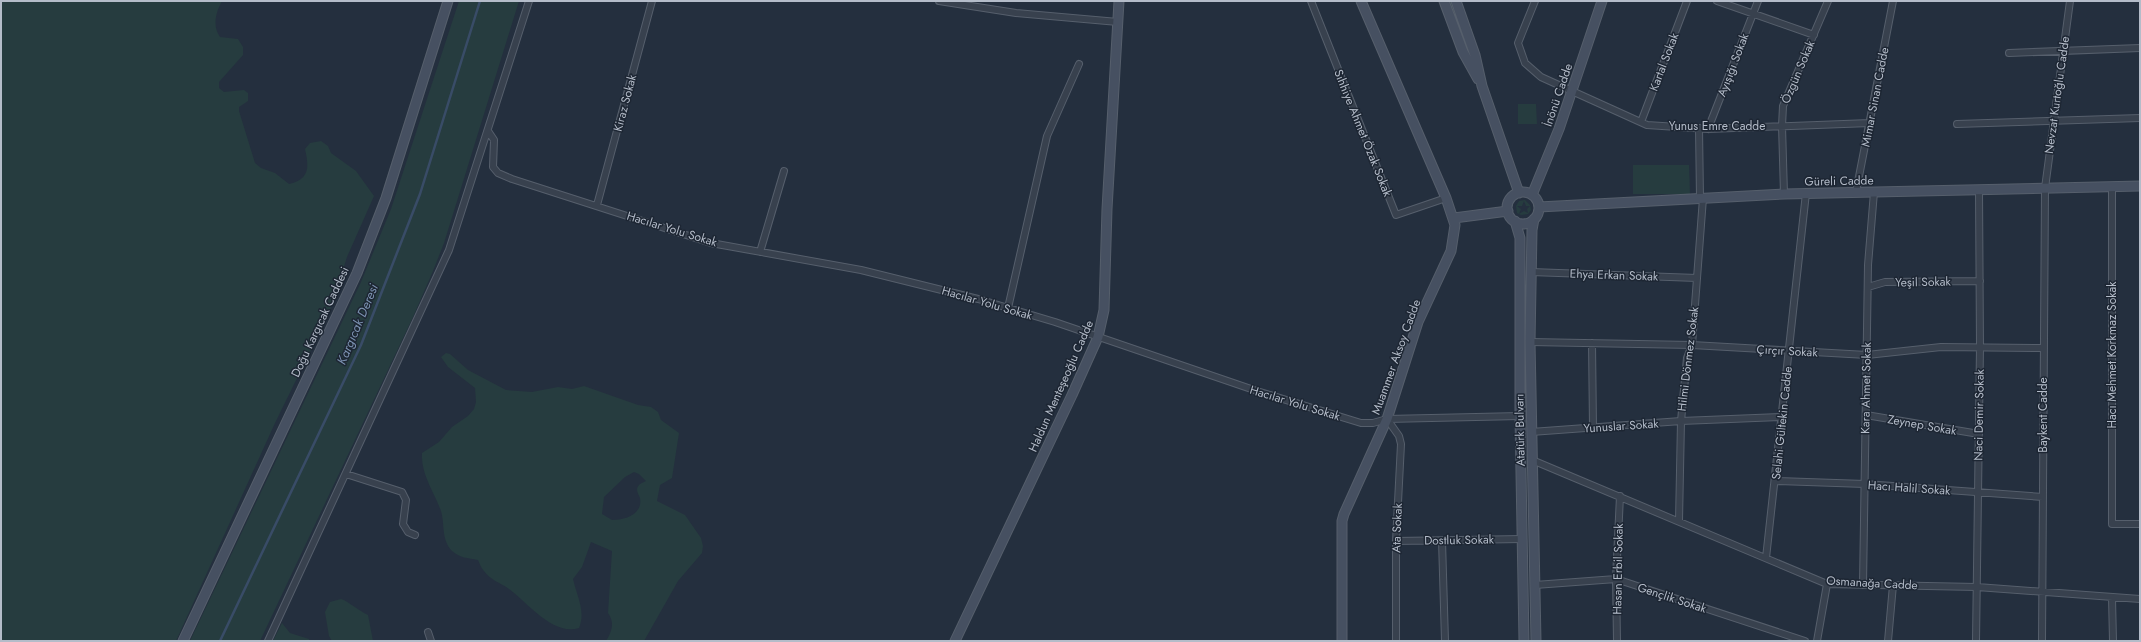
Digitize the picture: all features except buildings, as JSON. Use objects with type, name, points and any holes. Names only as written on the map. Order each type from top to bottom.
[{"type":"street","name":"Doğu Kargıcak Caddesi","points":[[183,641],[328,336],[359,266],[386,198],[448,1]]},
{"type":"street","points":[[268,641],[449,250],[528,1]]},
{"type":"street","name":"Kiraz Sokak","points":[[597,205],[652,1]]},
{"type":"street","points":[[939,1],[1016,13],[1118,22]]},
{"type":"street","name":"Haldun Menteşeoğlu Cadde","points":[[956,641],[1098,337],[1104,310],[1107,217],[1119,1]]},
{"type":"street","name":"Sıhhiye Ahmet Özak Sokak","points":[[1311,1],[1396,215],[1446,198]]},
{"type":"street","name":"Muammer Aksoy Cadde","points":[[1342,641],[1342,521],[1348,502],[1387,419],[1418,322],[1452,251],[1456,231],[1454,218],[1446,198],[1361,1]]},
{"type":"street","points":[[1444,1],[1463,52],[1482,86]]},
{"type":"street","points":[[1456,1],[1475,55],[1482,86],[1519,193]]},
{"type":"street","name":"Yunus Emre Cadde","points":[[1535,1],[1518,43],[1525,63],[1541,77],[1571,92],[1647,125],[1708,128],[1870,123]]},
{"type":"street","name":"İnönü Cadde","points":[[1532,195],[1559,129],[1602,1]]},
{"type":"street","name":"Kartal Sokak","points":[[1641,122],[1687,1]]},
{"type":"street","points":[[1717,1],[1753,12],[1814,35]]},
{"type":"street","name":"Ayışığı Sokak","points":[[1708,128],[1758,1]]},
{"type":"street","name":"Özgün Sokak","points":[[1784,194],[1782,126],[1783,106],[1828,1]]},
{"type":"street","name":"Mimar Sinan Cadde","points":[[1856,192],[1893,1]]},
{"type":"street","name":"Nevzat Kurtoğlu Cadde","points":[[2045,188],[2070,1]]},
{"type":"street","points":[[2009,53],[2140,48]]},
{"type":"street","points":[[1008,308],[1047,136],[1079,64]]},
{"type":"street","points":[[1958,124],[2140,118]]},
{"type":"street","points":[[1699,128],[1702,198]]},
{"type":"street","name":"Hacılar Yolu Sokak","points":[[488,131],[494,140],[492,162],[498,173],[690,237],[760,252],[861,270],[952,292],[1008,308],[1270,395],[1361,423],[1373,423],[1387,419],[1520,416]]},
{"type":"street","points":[[760,252],[784,171]]},
{"type":"street","name":"Hacı Mehmet Korkmaz Sokak","points":[[2112,186],[2112,524],[2140,524]]},
{"type":"street","name":"Güreli Cadde","points":[[1539,207],[1806,193],[2140,186]]},
{"type":"street","name":"Baykent Cadde","points":[[2042,641],[2045,188]]},
{"type":"street","name":"Naci Demir Sokak","points":[[1976,641],[1980,348],[1979,190]]},
{"type":"street","name":"Kara Ahmet Sokak","points":[[1863,585],[1868,287],[1874,192]]},
{"type":"street","points":[[1519,193],[1532,195],[1539,207],[1534,219],[1525,224],[1515,221],[1508,211],[1511,198],[1519,193]]},
{"type":"street","name":"Selahi Gültekin Cadde","points":[[1766,558],[1776,481],[1806,193]]},
{"type":"street","name":"Hilmi Dönmez Sokak","points":[[1679,521],[1681,421],[1687,358],[1692,345],[1702,198]]},
{"type":"street","points":[[1454,218],[1508,211]]},
{"type":"street","name":"Atatürk Bulvarı","points":[[1534,219],[1532,230],[1530,342],[1536,641]]},
{"type":"street","name":"Atatürk Bulvarı","points":[[1515,221],[1520,238],[1520,416],[1524,641]]},
{"type":"street","name":"Ehya Erkan Sokak","points":[[1532,272],[1697,278]]},
{"type":"street","name":"Yeşil Sokak","points":[[1868,287],[1885,282],[1980,281]]},
{"type":"street","name":"Çırçır Sokak","points":[[1530,342],[1692,345],[1789,352],[1867,355],[1940,347],[2044,348]]},
{"type":"street","points":[[1592,343],[1594,428]]},
{"type":"street","name":"Zeynep Sokak","points":[[1866,415],[1979,434]]},
{"type":"street","name":"Yunuslar Sokak","points":[[1531,432],[1681,421],[1782,417]]},
{"type":"street","name":"Ata Sokak","points":[[1387,419],[1399,436],[1401,444],[1396,542],[1396,641]]},
{"type":"street","name":"Osmanağa Cadde","points":[[1532,460],[1827,584],[1977,587],[2140,599]]},
{"type":"street","points":[[346,474],[402,492],[406,500],[403,524],[408,532],[415,535]]},
{"type":"street","name":"Hacı Halil Sokak","points":[[1776,481],[1865,484],[2043,497]]},
{"type":"street","name":"Hasan Erbil Sokak","points":[[1617,641],[1616,580],[1620,496]]},
{"type":"street","name":"Dostluk Sokak","points":[[1396,542],[1522,539]]},
{"type":"street","points":[[1442,540],[1445,641]]},
{"type":"street","name":"Gençlik Sokak","points":[[1535,584],[1616,580],[1805,641]]},
{"type":"street","points":[[1817,641],[1827,584]]},
{"type":"street","points":[[1888,641],[1893,585]]},
{"type":"street","points":[[2112,598],[2113,641]]},
{"type":"street","points":[[428,632],[431,641]]},
{"type":"green space","points":[[1,1],[222,1],[216,19],[216,28],[220,37],[238,39],[243,47],[243,55],[219,82],[219,88],[224,92],[244,90],[248,93],[248,101],[239,107],[239,111],[255,163],[261,168],[275,173],[289,184],[296,182],[301,179],[306,171],[307,161],[305,149],[310,143],[321,141],[328,146],[331,153],[356,171],[374,196],[347,257],[329,313],[275,423],[176,641],[1,641]]},
{"type":"green space","points":[[459,1],[519,1],[444,243],[433,271],[413,317],[260,641],[190,641],[361,282],[391,209]]},
{"type":"green space","points":[[1449,1],[1452,1],[1470,50],[1468,51]]},
{"type":"green space","points":[[1518,104],[1536,104],[1537,124],[1518,124]]},
{"type":"green space","points":[[1633,165],[1689,165],[1690,194],[1633,194]]},
{"type":"green space","points":[[1525,200],[1530,205],[1531,210],[1528,214],[1521,215],[1519,214],[1517,213],[1516,206],[1519,201]],"holes":[[[1524,201],[1526,206],[1530,206],[1527,209],[1528,213],[1524,211],[1519,214],[1521,209],[1517,206],[1522,206]]]},
{"type":"green space","points":[[446,353],[450,354],[468,370],[506,390],[532,392],[558,387],[572,389],[584,386],[638,405],[651,407],[658,412],[661,420],[679,433],[672,478],[660,485],[657,501],[685,515],[701,538],[703,546],[702,553],[678,581],[644,641],[606,641],[612,627],[608,613],[612,551],[591,542],[582,567],[573,579],[580,604],[582,616],[581,622],[579,628],[569,629],[550,623],[541,617],[509,589],[489,577],[482,569],[478,560],[458,555],[452,551],[446,542],[441,511],[428,483],[422,461],[422,453],[439,442],[452,427],[468,416],[474,409],[476,402],[475,388],[448,367],[441,357]],"holes":[[[634,472],[639,474],[646,481],[638,486],[637,490],[640,498],[639,509],[627,518],[622,519],[612,520],[602,514],[604,497],[625,477]]]},
{"type":"green space","points":[[341,599],[368,615],[373,641],[332,641],[329,636],[325,612],[330,602]]},
{"type":"green space","points":[[282,623],[290,633],[309,639],[309,641],[273,641]]},
{"type":"waterway","name":"Kargıcak Deresi","points":[[220,641],[361,345],[420,194],[480,1]]}]
